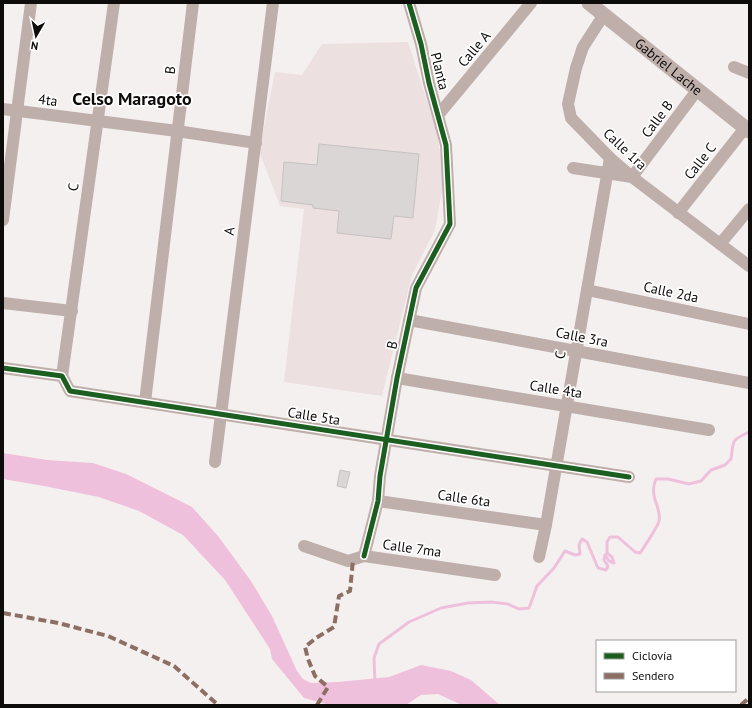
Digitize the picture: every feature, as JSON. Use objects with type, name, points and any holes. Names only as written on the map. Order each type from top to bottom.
[{"type":"street","points":[[3,220],[31,3]]},
{"type":"street","name":"C","points":[[62,376],[114,3]]},
{"type":"street","name":"B","points":[[144,402],[193,3]]},
{"type":"street","name":"A","points":[[215,462],[273,3]]},
{"type":"street","name":"Planta","points":[[409,3],[446,145]]},
{"type":"street","name":"Calle A","points":[[439,114],[531,3]]},
{"type":"street","name":"Gabriel Lache","points":[[589,3],[603,16],[747,129]]},
{"type":"street","name":"Calle 1ra","points":[[603,16],[583,47],[576,68],[568,104],[571,118],[610,158],[632,177],[749,266]]},
{"type":"street","points":[[734,67],[749,73]]},
{"type":"street","name":"Calle B","points":[[632,177],[698,90]]},
{"type":"street","name":"4ta","points":[[3,109],[177,131],[256,143]]},
{"type":"street","name":"Calle C","points":[[678,213],[747,129]]},
{"type":"street","name":"B","points":[[364,556],[378,501],[380,476],[397,378],[416,288],[450,224],[446,145]]},
{"type":"street","name":"C","points":[[539,557],[546,525],[610,158]]},
{"type":"street","points":[[573,168],[632,177]]},
{"type":"street","points":[[720,244],[749,209]]},
{"type":"street","name":"Calle 2da","points":[[586,290],[749,324]]},
{"type":"street","points":[[3,303],[72,311]]},
{"type":"street","name":"Calle 3ra","points":[[409,320],[749,383]]},
{"type":"street","points":[[3,368],[62,376]]},
{"type":"street","name":"Calle 5ta","points":[[62,376],[70,391],[629,477]]},
{"type":"street","name":"Calle 4ta","points":[[397,378],[709,430]]},
{"type":"street","name":"Calle 6ta","points":[[378,501],[546,525]]},
{"type":"street","name":"Calle 7ma","points":[[304,546],[348,561],[364,556],[495,575]]},
{"type":"shaded area","points":[[408,42],[437,132],[444,180],[435,230],[412,275],[382,396],[284,382],[304,209],[280,206],[259,151],[275,72],[302,75],[322,44]]},
{"type":"shaded area","points":[[3,453],[47,460],[93,463],[126,474],[192,507],[218,536],[251,581],[272,616],[297,671],[303,679],[311,683],[389,677],[421,665],[451,671],[471,680],[500,705],[462,705],[438,694],[421,695],[406,705],[326,704],[304,698],[272,659],[270,649],[225,580],[183,535],[139,511],[99,497],[3,479]]},
{"type":"building","points":[[319,144],[419,154],[413,218],[394,216],[391,239],[337,233],[339,211],[313,208],[313,205],[281,201],[284,162],[317,165]]},
{"type":"building","points":[[340,470],[350,472],[346,488],[337,486]]},
{"type":"waterway","points":[[375,683],[374,658],[379,644],[409,622],[441,608],[468,603],[491,602],[508,604],[519,609],[529,608],[537,586],[554,568],[565,551],[575,555],[580,554],[579,545],[582,539],[587,542],[598,568],[606,570],[608,566],[604,560],[605,555],[609,561],[614,563],[612,557],[607,553],[607,542],[610,537],[618,537],[635,552],[640,553],[659,521],[659,511],[654,497],[654,485],[656,479],[668,479],[689,484],[701,481],[711,470],[725,465],[731,459],[734,442],[736,439],[749,432]]},
{"type":"marked path","points":[[317,705],[328,687],[315,676],[305,647],[334,627],[339,596],[350,591],[353,560]]},
{"type":"marked path","points":[[3,613],[58,623],[108,636],[174,666],[218,705]]},
{"type":"marked path","points":[[741,705],[749,698]]},
{"type":"cycle path","points":[[364,556],[378,501],[380,476],[397,378],[416,288],[450,224],[446,145],[429,83],[421,44],[409,3]]},
{"type":"cycle path","points":[[3,368],[62,376],[70,391],[629,477]]},
{"type":"district","name":"Celso Maragoto","points":[[132,99]]}]
